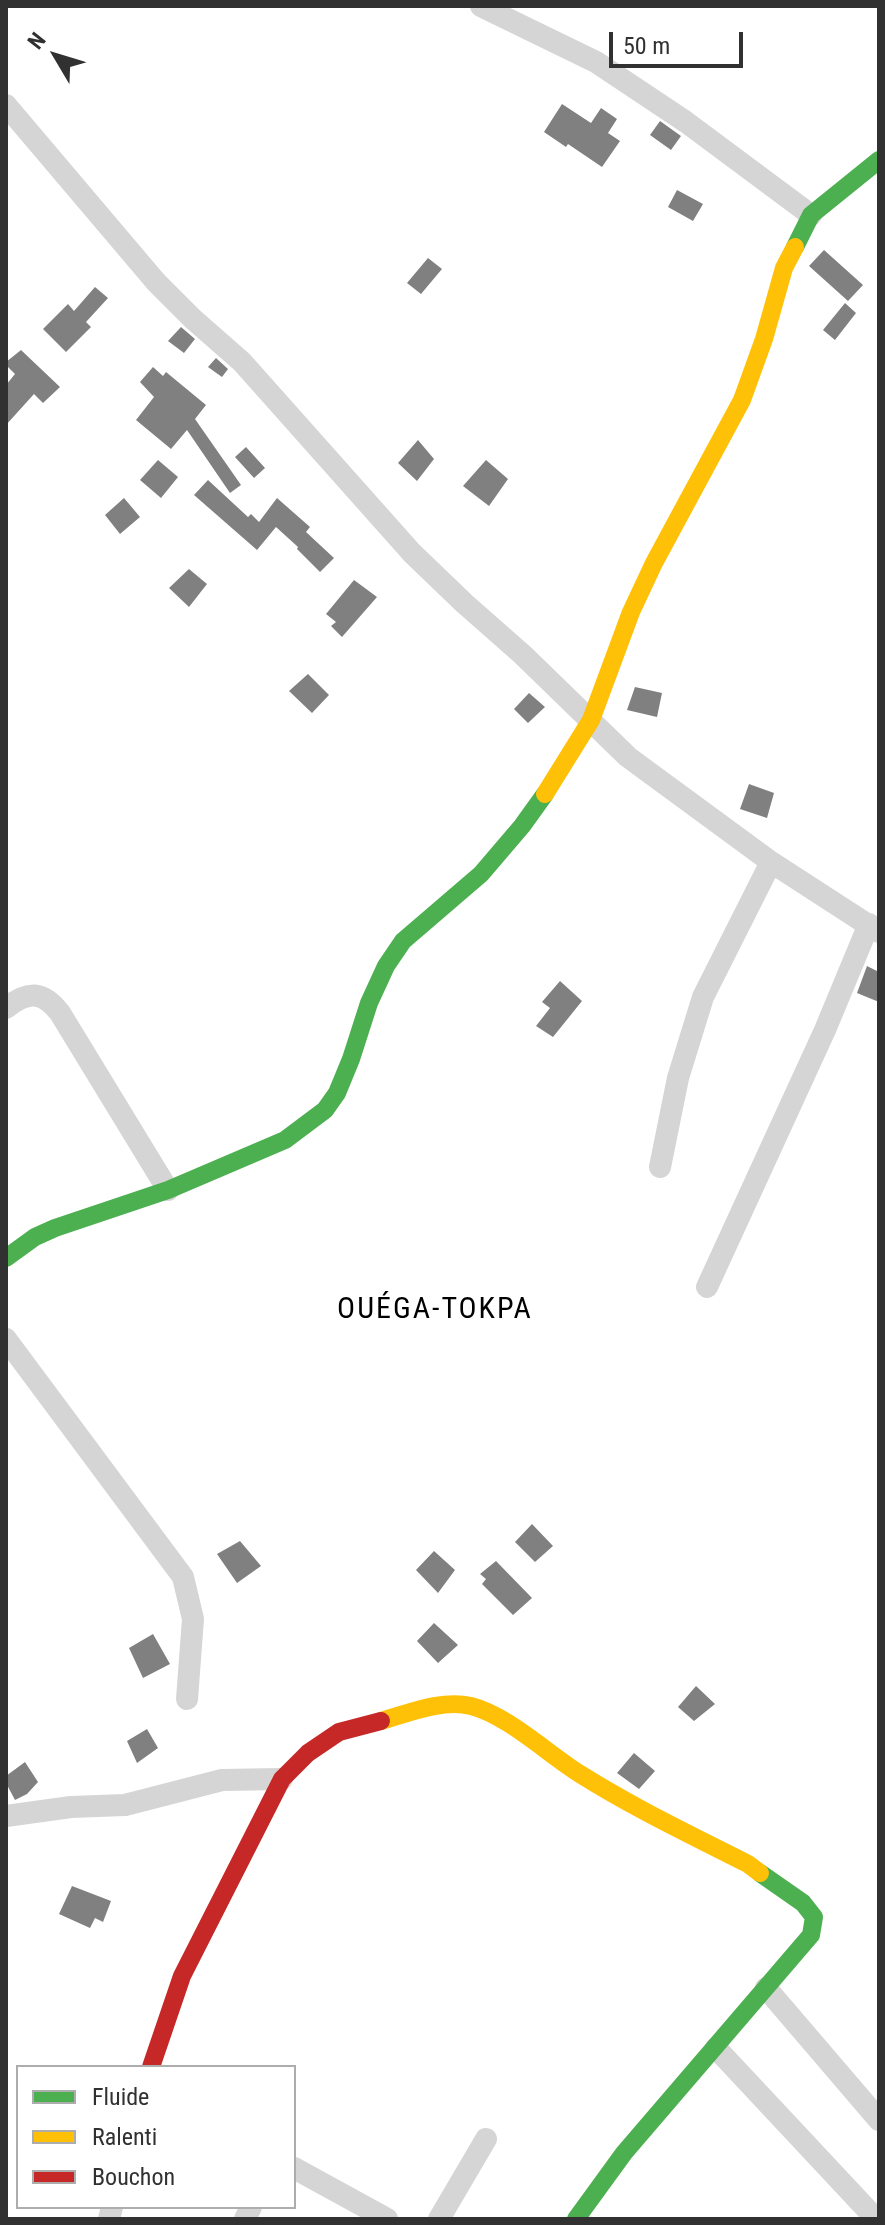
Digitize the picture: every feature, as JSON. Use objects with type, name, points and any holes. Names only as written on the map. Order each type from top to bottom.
[{"type":"street","points":[[481,6],[596,62],[686,122],[811,215]]},
{"type":"street","points":[[6,105],[156,282],[242,362],[412,553],[628,757],[771,862],[874,928],[707,1287]]},
{"type":"street","points":[[6,1258],[35,1237],[55,1228],[168,1190],[285,1140],[325,1110],[342,1082],[369,1003],[386,966],[403,941],[481,874],[522,826],[591,720],[609,667],[648,575],[742,400],[764,339],[784,268],[811,215],[879,160]]},
{"type":"street","points":[[660,1167],[678,1078],[703,997],[771,862]]},
{"type":"street","points":[[6,1008],[32,994],[49,999],[168,1190]]},
{"type":"street","points":[[6,1339],[183,1577],[193,1619],[187,1699]]},
{"type":"street","points":[[152,2065],[182,1976],[282,1779],[308,1753],[339,1732],[437,1706],[470,1706],[499,1718],[627,1803],[748,1864],[803,1903],[814,1917],[811,1935],[624,2153],[576,2219]]},
{"type":"street","points":[[6,1816],[71,1807],[125,1805],[222,1780],[282,1779]]},
{"type":"street","points":[[766,1988],[879,2120]]},
{"type":"street","points":[[716,2048],[876,2219]]},
{"type":"street","points":[[439,2219],[486,2139]]},
{"type":"street","points":[[296,2169],[387,2219]]},
{"type":"building","points":[[562,104],[591,123],[601,108],[617,119],[608,133],[620,141],[602,167],[544,132]]},
{"type":"building","points":[[660,121],[681,136],[671,150],[650,135]]},
{"type":"building","points":[[677,190],[703,204],[693,221],[668,207]]},
{"type":"building","points":[[824,250],[863,285],[848,301],[809,266]]},
{"type":"building","points":[[428,258],[442,269],[421,294],[407,283]]},
{"type":"building","points":[[95,287],[108,298],[86,322],[91,327],[66,352],[43,329],[68,304],[74,311]]},
{"type":"building","points":[[845,303],[856,313],[835,340],[823,330]]},
{"type":"building","points":[[181,327],[195,339],[184,353],[168,341]]},
{"type":"building","points":[[21,350],[60,387],[43,403],[34,394],[6,425],[6,385],[15,374],[6,362]]},
{"type":"building","points":[[216,358],[228,369],[222,377],[208,367]]},
{"type":"building","points":[[153,367],[163,376],[166,372],[206,405],[195,419],[241,485],[230,493],[187,430],[171,449],[136,420],[154,397],[140,382]]},
{"type":"building","points":[[418,440],[434,459],[417,481],[398,463]]},
{"type":"building","points":[[246,447],[265,468],[254,478],[235,457]]},
{"type":"building","points":[[158,460],[178,477],[161,498],[140,480]]},
{"type":"building","points":[[486,460],[508,479],[489,506],[463,486]]},
{"type":"building","points":[[208,480],[248,517],[251,514],[259,522],[277,498],[310,527],[306,532],[334,558],[320,572],[276,527],[257,550],[194,495]]},
{"type":"building","points":[[124,498],[140,517],[120,534],[105,515]]},
{"type":"building","points":[[189,569],[207,584],[189,607],[169,588]]},
{"type":"building","points":[[354,580],[377,597],[342,637],[331,626],[336,622],[326,614]]},
{"type":"building","points":[[308,674],[329,695],[312,713],[289,691]]},
{"type":"building","points":[[635,687],[662,693],[657,717],[627,710]]},
{"type":"building","points":[[529,693],[545,707],[528,723],[514,709]]},
{"type":"building","points":[[749,784],[774,793],[767,818],[740,809]]},
{"type":"building","points":[[867,966],[879,972],[879,1002],[857,993]]},
{"type":"building","points":[[560,981],[582,1001],[553,1037],[536,1026],[550,1008],[542,1002]]},
{"type":"building","points":[[532,1524],[553,1546],[535,1562],[515,1542]]},
{"type":"building","points":[[240,1541],[261,1566],[237,1583],[217,1554]]},
{"type":"building","points":[[434,1551],[455,1570],[438,1593],[416,1570]]},
{"type":"building","points":[[496,1561],[532,1598],[513,1615],[482,1584],[486,1579],[480,1574]]},
{"type":"building","points":[[434,1623],[458,1645],[438,1663],[417,1641]]},
{"type":"building","points":[[153,1634],[170,1664],[143,1678],[129,1648]]},
{"type":"building","points":[[696,1686],[715,1704],[694,1721],[678,1707]]},
{"type":"building","points":[[147,1729],[158,1748],[137,1763],[127,1741]]},
{"type":"building","points":[[634,1753],[655,1771],[639,1789],[617,1773]]},
{"type":"building","points":[[25,1762],[38,1782],[27,1794],[15,1800],[6,1783],[6,1776]]},
{"type":"building","points":[[72,1886],[111,1901],[103,1922],[95,1918],[90,1928],[59,1914]]},
{"type":"traffic: fast","points":[[795,247],[811,215],[879,160]]},
{"type":"traffic: fast","points":[[6,1258],[35,1237],[55,1228],[168,1190],[285,1140],[325,1110],[337,1093],[369,1003],[386,966],[403,941],[481,874],[545,794]]},
{"type":"traffic: fast","points":[[576,2219],[624,2153],[811,1935],[814,1917],[803,1903],[760,1873]]},
{"type":"traffic: slow","points":[[545,794],[591,720],[631,612],[654,563],[742,400],[764,339],[784,268],[795,247]]},
{"type":"traffic: slow","points":[[381,1721],[449,1704],[485,1711],[513,1726],[600,1786],[760,1873]]},
{"type":"traffic: jam","points":[[152,2065],[182,1976],[282,1779],[308,1753],[339,1732],[381,1721]]},
{"type":"district","name":"OUÉGA-TOKPA","points":[[435,1310]]}]
